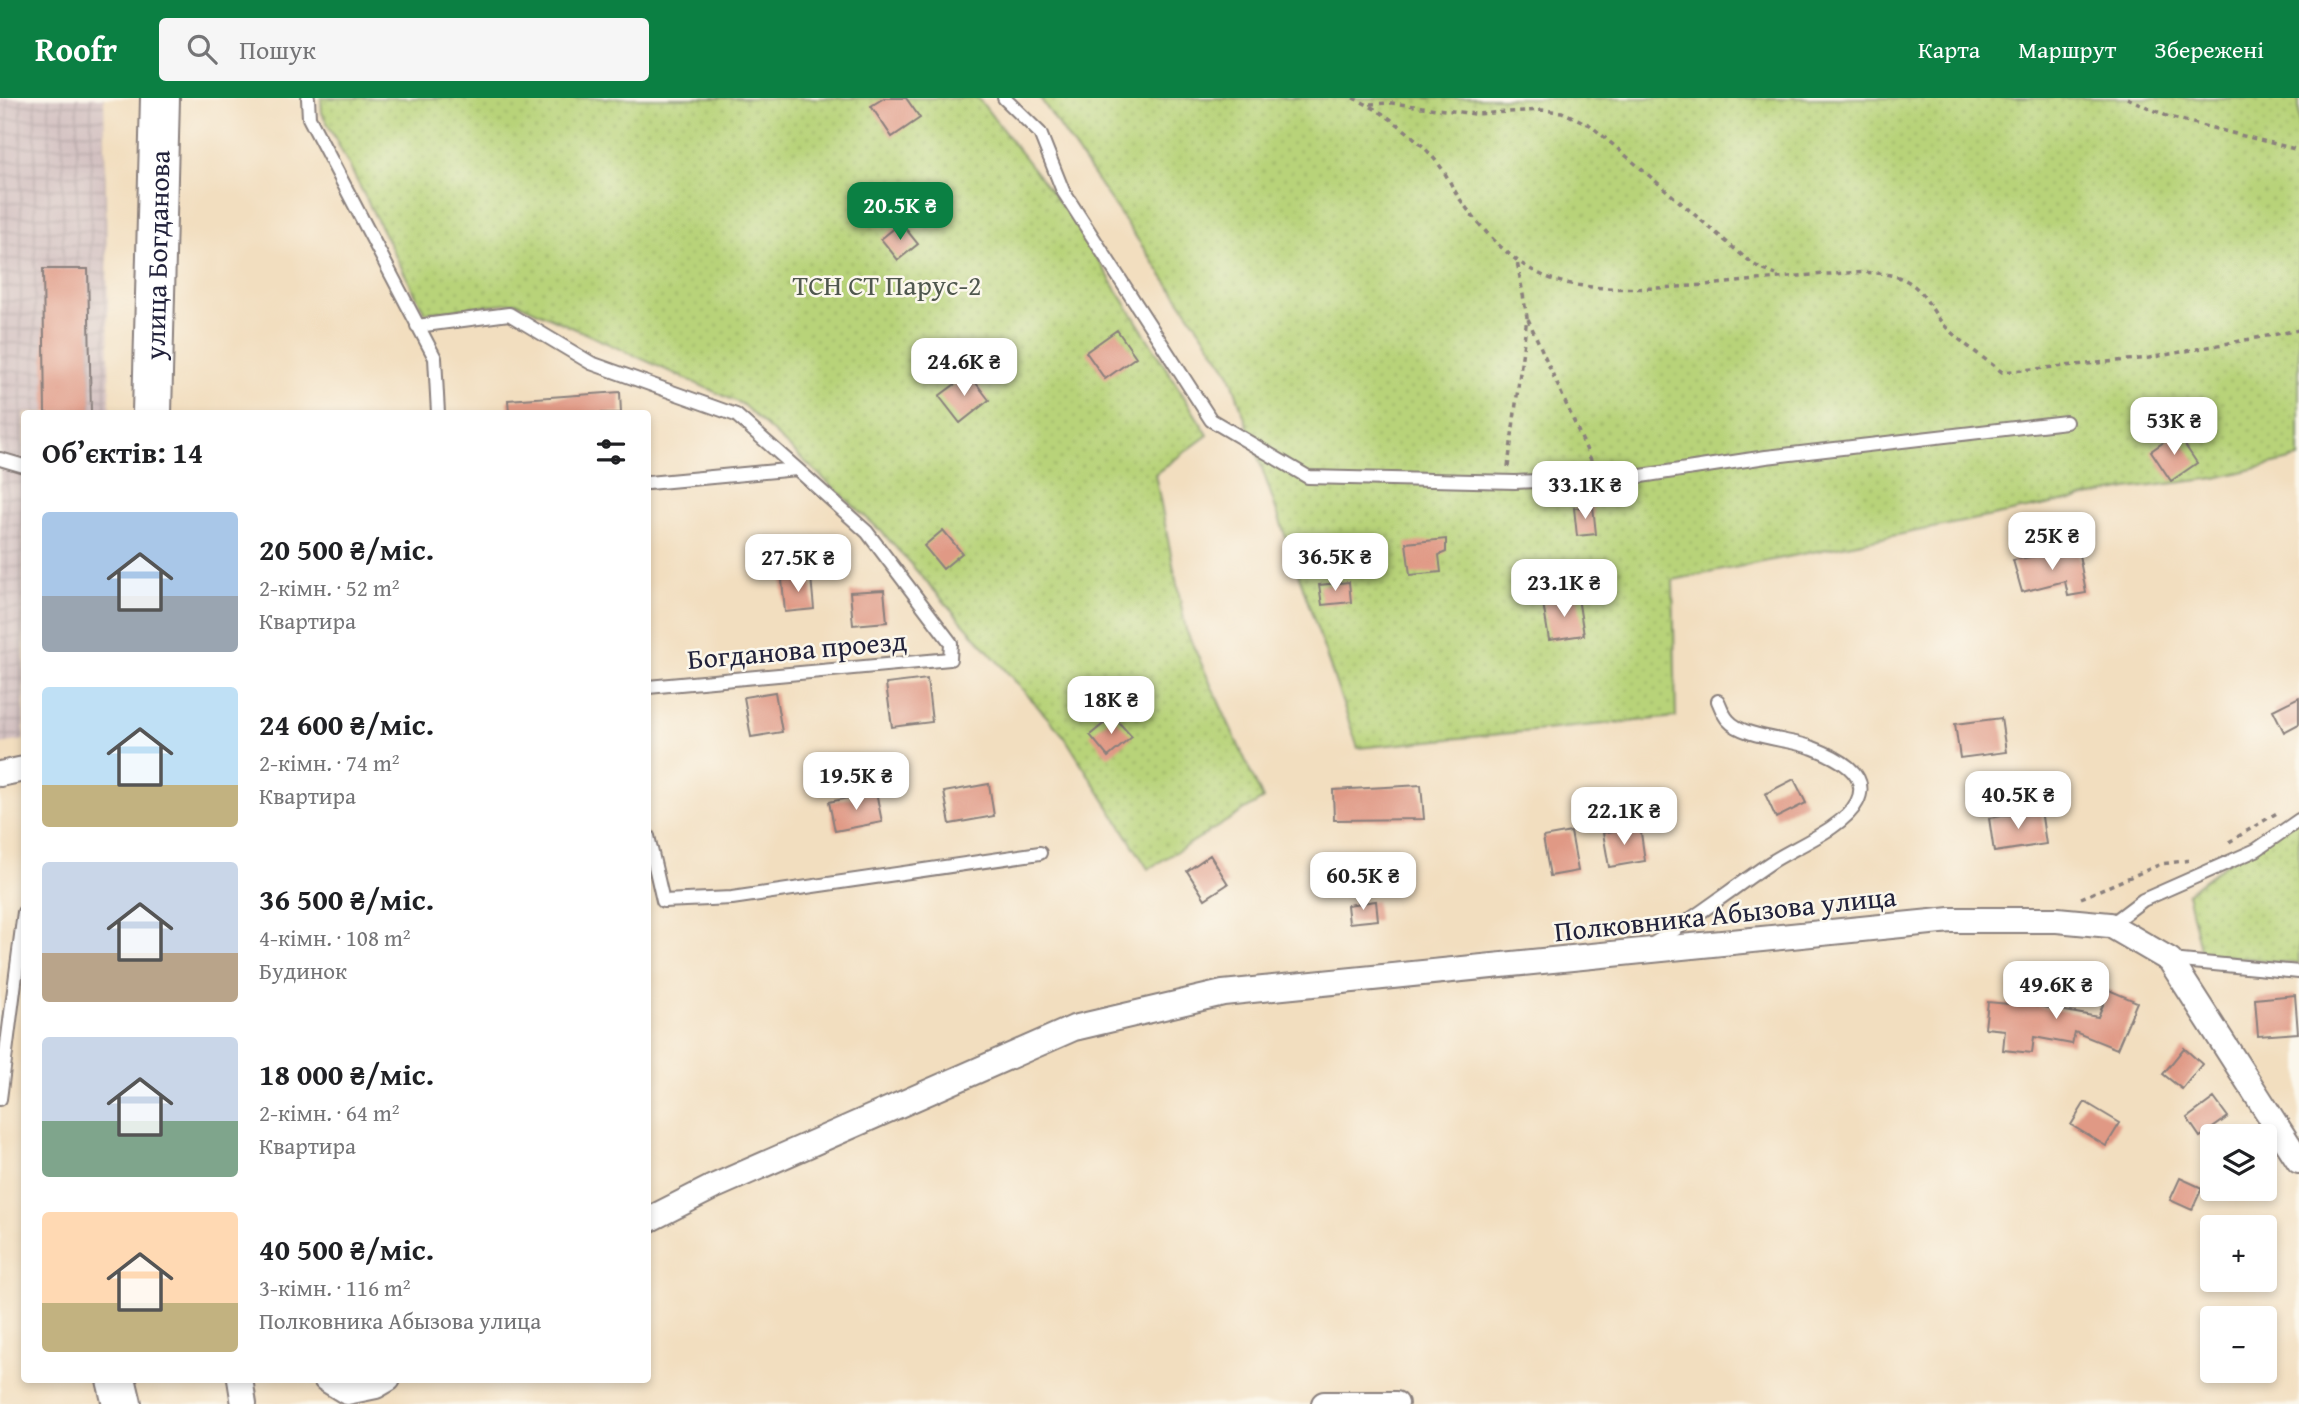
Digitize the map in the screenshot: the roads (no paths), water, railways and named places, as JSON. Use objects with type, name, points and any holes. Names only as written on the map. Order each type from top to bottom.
[{"type":"main road","name":"улица Богданова","points":[[152,410],[160,98]]},
{"type":"main road","points":[[117,1383],[122,1404]]},
{"type":"street","points":[[0,774],[21,770]]},
{"type":"street","name":"Полковника Абызова улица","points":[[651,1218],[713,1187],[1074,1028],[1223,993],[1951,920],[2057,920],[2110,925],[2171,960],[2290,1132],[2299,1160]]},
{"type":"street","points":[[241,1383],[244,1404]]},
{"type":"street","points":[[330,1383],[345,1398],[381,1383]]},
{"type":"street","points":[[1324,1404],[1396,1404]]},
{"type":"lane","points":[[308,98],[309,118],[435,359],[438,410]]},
{"type":"lane","points":[[1004,98],[1040,133],[1063,191],[1211,420],[1308,477],[1506,481],[1641,476],[1766,457],[2066,422]]},
{"type":"lane","points":[[418,326],[509,314],[591,363],[736,415],[797,469]]},
{"type":"lane","points":[[0,458],[21,465]]},
{"type":"lane","points":[[651,483],[797,469]]},
{"type":"lane","name":"Богданова проезд","points":[[651,687],[950,659],[951,643],[867,532],[797,469]]},
{"type":"lane","points":[[1642,951],[1697,917],[1770,863],[1835,825],[1857,802],[1860,784],[1850,766],[1812,748],[1740,729],[1728,720],[1718,701]]},
{"type":"lane","points":[[2110,925],[2143,901],[2256,850],[2299,820]]},
{"type":"lane","points":[[651,849],[663,901],[732,898],[1040,853]]},
{"type":"lane","points":[[0,1099],[21,935]]},
{"type":"lane","points":[[2171,960],[2299,972]]},
{"type":"park label","name":"ТСН СТ Парус-2","points":[[887,284]]}]
